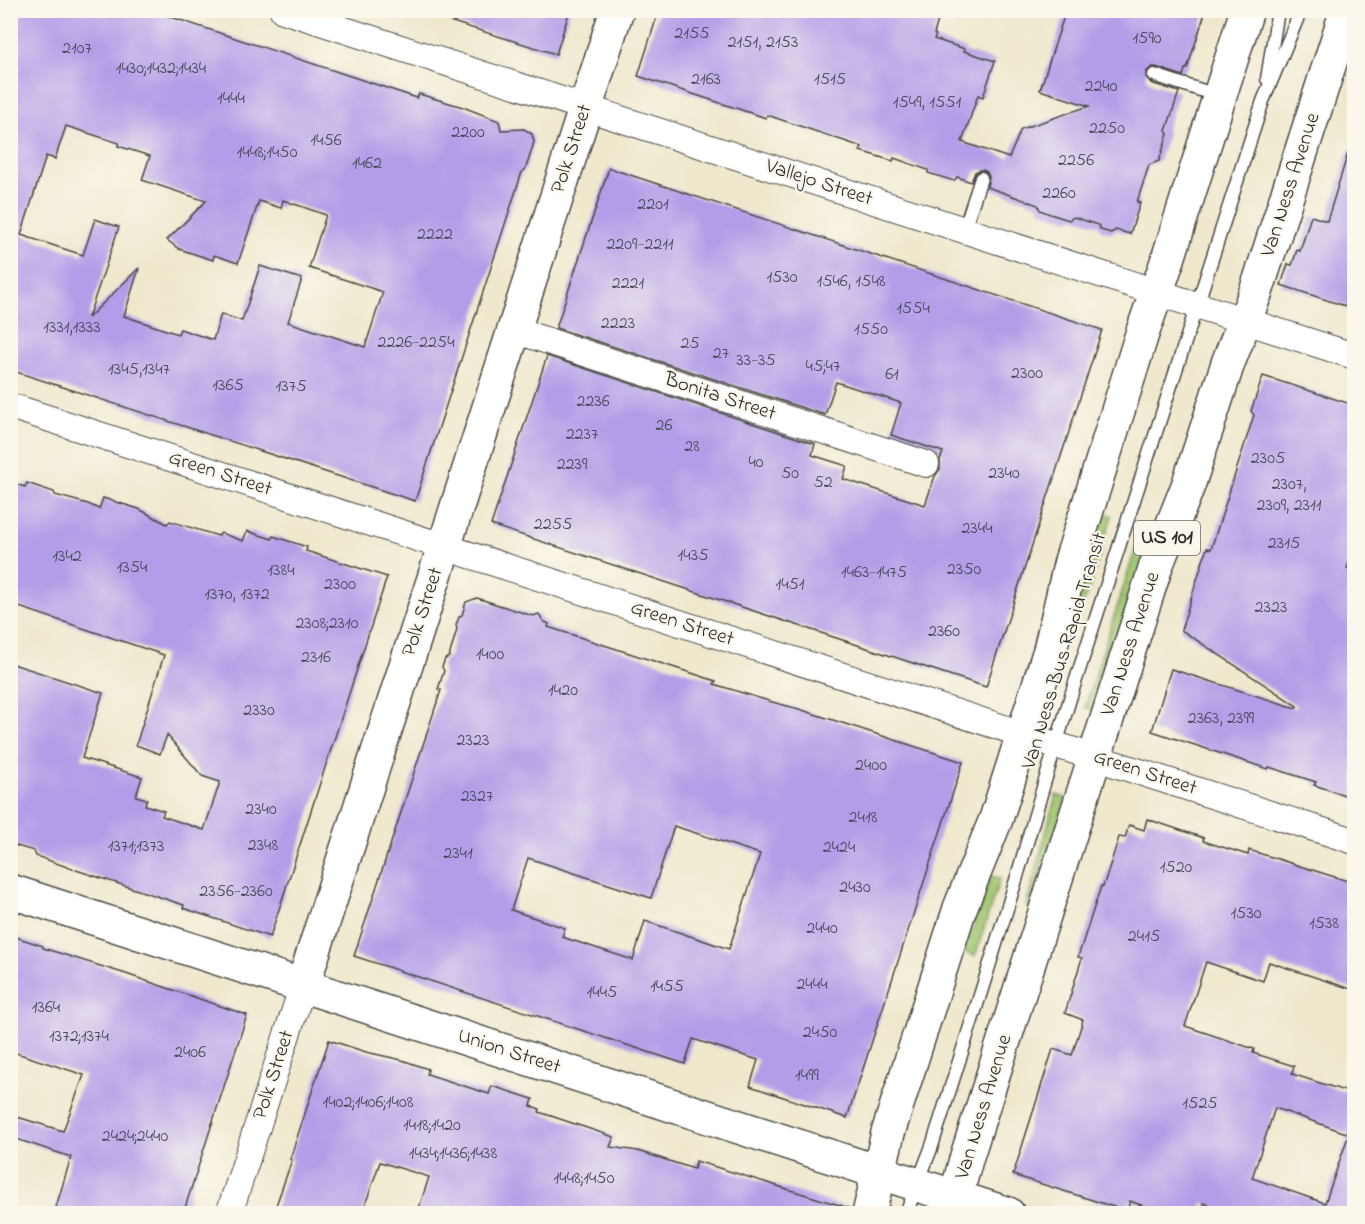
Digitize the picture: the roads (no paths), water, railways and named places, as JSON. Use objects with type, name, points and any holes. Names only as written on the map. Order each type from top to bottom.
[{"type":"main road","name":"Polk Street","points":[[303,985],[617,10]]},
{"type":"main road","points":[[869,1214],[891,1123],[960,908],[996,819],[1050,650],[1071,561],[1247,10]]},
{"type":"main road","name":"Van Ness Avenue","points":[[954,1205],[967,1156],[1156,566],[1188,486],[1228,363],[1263,272],[1347,10]]},
{"type":"main road","name":"Union Street","points":[[10,891],[878,1171],[912,1199],[1008,1214]]},
{"type":"street","name":"Vallejo Street","points":[[283,10],[1354,356]]},
{"type":"street","name":"Bonita Street","points":[[514,330],[926,464]]},
{"type":"street","name":"Green Street","points":[[10,406],[1354,841]]},
{"type":"street","name":"Polk Street","points":[[229,1214],[303,985]]},
{"type":"lane","name":"Van Ness Bus Rapid Transit","points":[[1263,101],[1278,10]]},
{"type":"lane","name":"Van Ness Bus Rapid Transit","points":[[912,1199],[935,1136],[1056,745],[1263,101],[1301,10]]},
{"type":"lane","points":[[1154,75],[1219,96]]},
{"type":"lane","points":[[964,230],[981,178]]}]
